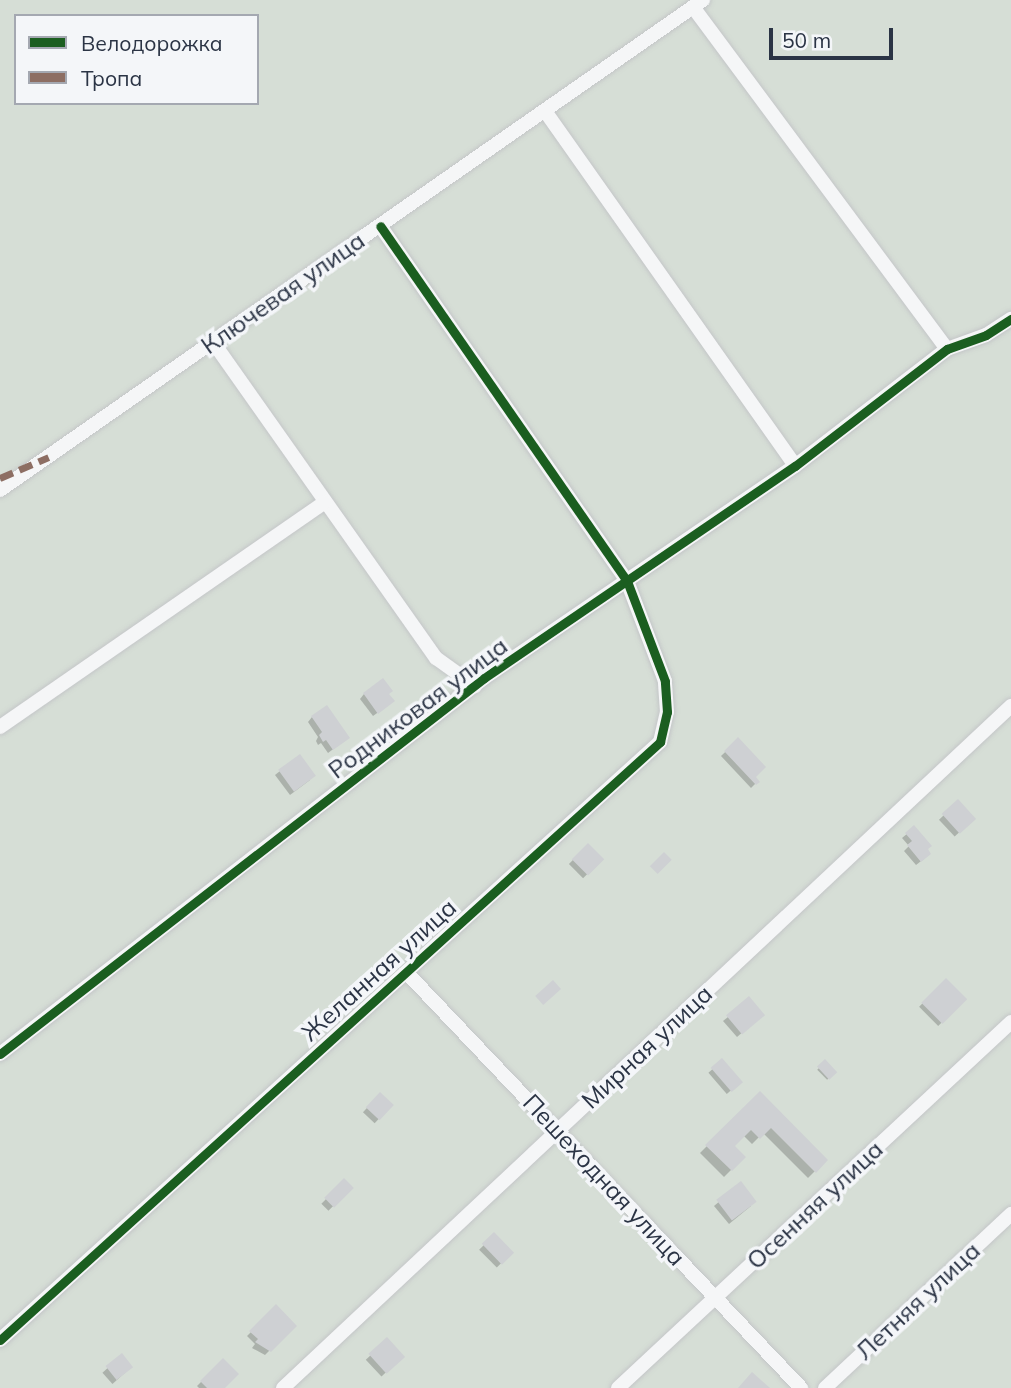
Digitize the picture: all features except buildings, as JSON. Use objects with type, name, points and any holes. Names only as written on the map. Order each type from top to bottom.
[{"type":"street","name":"Ключевая улица","points":[[0,491],[698,4]]},
{"type":"street","points":[[698,4],[947,349]]},
{"type":"street","points":[[545,111],[795,466]]},
{"type":"street","name":"Желанная улица","points":[[0,1340],[660,741],[667,712],[665,681],[627,581],[380,226]]},
{"type":"street","name":"Родниковая улица","points":[[0,1055],[475,686],[795,466],[947,349],[986,335],[1011,319]]},
{"type":"street","points":[[213,342],[436,658],[475,686]]},
{"type":"street","points":[[0,727],[325,502]]},
{"type":"street","name":"Мирная улица","points":[[283,1388],[1011,706]]},
{"type":"street","name":"Пешеходная улица","points":[[406,972],[801,1388]]},
{"type":"street","name":"Осенняя улица","points":[[618,1388],[1011,1021]]},
{"type":"street","name":"Летняя улица","points":[[825,1388],[1011,1214]]},
{"type":"shaded area","points":[[0,0],[1011,0],[1011,1388],[0,1388]]},
{"type":"marked path","points":[[0,478],[49,457]]},
{"type":"cycle path","points":[[0,1340],[660,742],[667,712],[665,681],[627,581],[380,226]]},
{"type":"cycle path","points":[[0,1054],[484,678],[795,466],[947,349],[986,335],[1011,319]]}]
